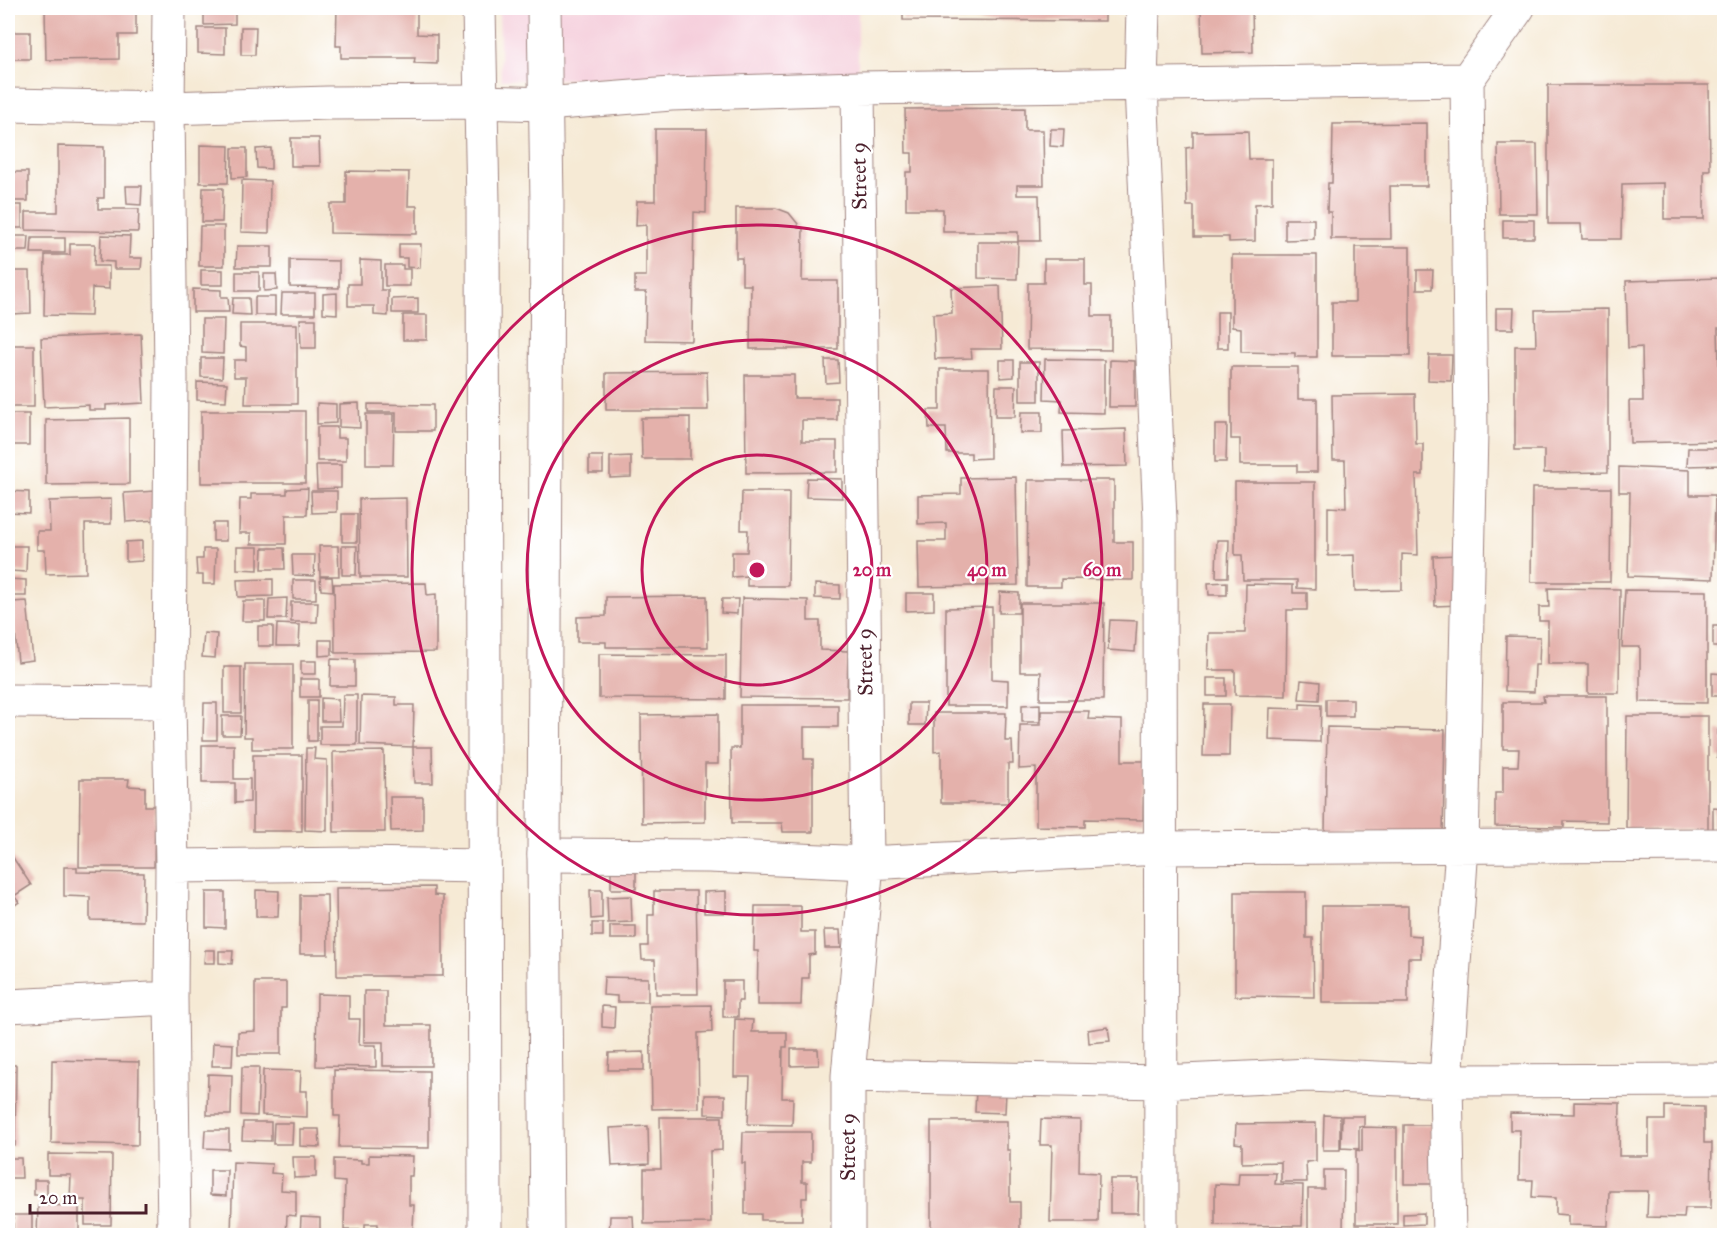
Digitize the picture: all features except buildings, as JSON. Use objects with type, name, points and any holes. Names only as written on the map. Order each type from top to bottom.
[{"type":"street","points":[[169,8],[171,998],[174,1236]]},
{"type":"street","points":[[479,8],[483,203],[485,1236]]},
{"type":"street","points":[[543,8],[547,215],[544,855],[547,1236]]},
{"type":"street","points":[[1143,8],[1141,86],[1160,519],[1161,1236]]},
{"type":"street","points":[[1449,1236],[1446,1081],[1462,846],[1471,432],[1467,80],[1518,8]]},
{"type":"street","points":[[8,105],[168,108],[328,103],[545,104],[671,93],[858,88],[1467,80]]},
{"type":"street","name":"Street 9","points":[[848,1236],[848,1076],[867,863],[858,88]]},
{"type":"street","points":[[8,701],[170,702]]},
{"type":"street","points":[[544,855],[709,856],[867,863],[1160,848],[1725,845]]},
{"type":"street","points":[[172,866],[357,864],[484,866]]},
{"type":"street","points":[[8,1005],[171,998]]},
{"type":"street","points":[[848,1076],[1162,1082],[1309,1075],[1446,1081],[1725,1080]]},
{"type":"shaded area","points":[[499,8],[858,8],[858,75],[501,80]]}]
